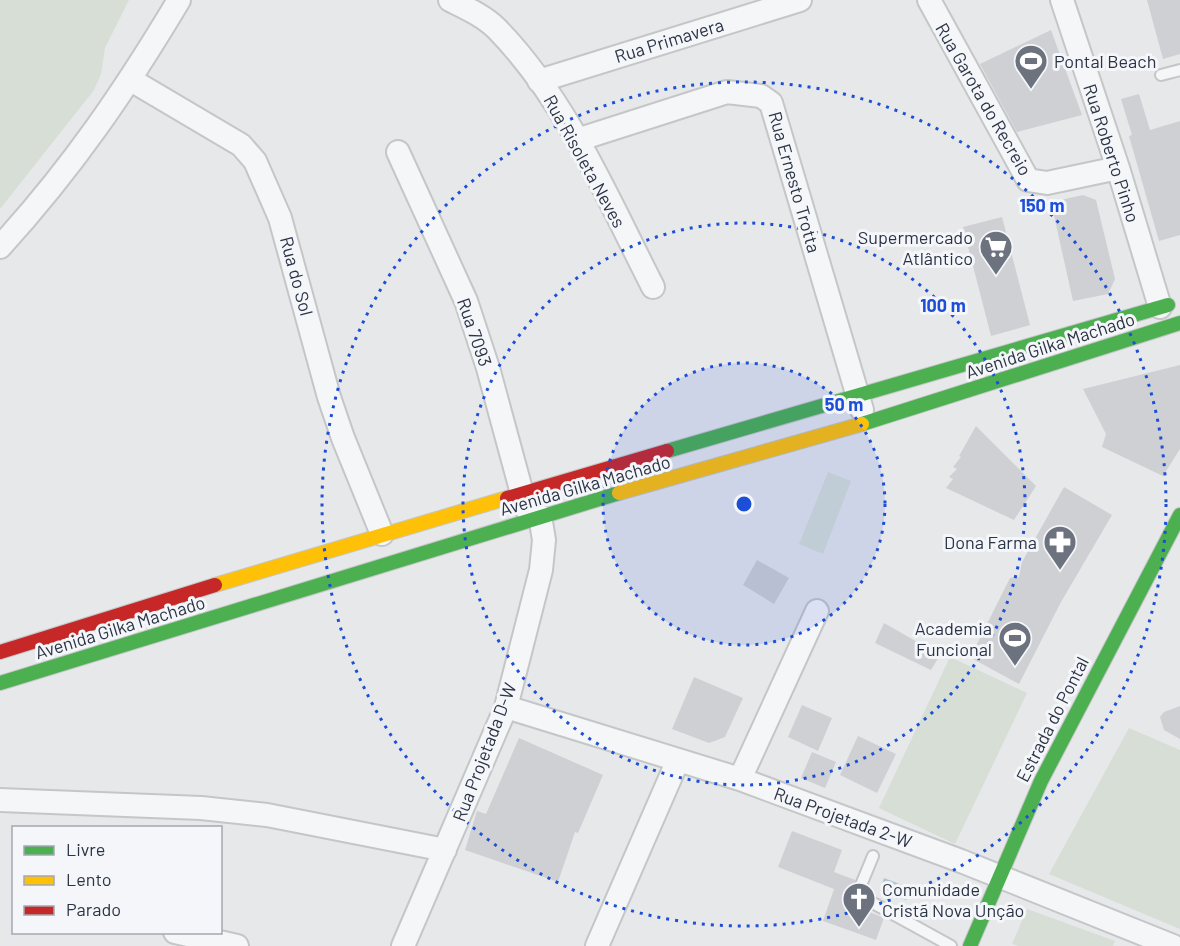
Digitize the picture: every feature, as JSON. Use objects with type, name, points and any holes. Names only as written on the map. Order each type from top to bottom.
[{"type":"street","points":[[0,248],[72,164],[131,81],[179,0]]},
{"type":"street","name":"Rua Risoleta Neves","points":[[450,0],[482,17],[496,29],[539,81],[578,140],[653,287]]},
{"type":"street","name":"Rua Garota do Recreio","points":[[929,0],[1028,180],[1047,183],[1118,168]]},
{"type":"street","name":"Rua Roberto Pinho","points":[[1062,0],[1118,168],[1170,304]]},
{"type":"street","name":"Rua Primavera","points":[[539,81],[785,2]]},
{"type":"street","name":"Rua do Sol","points":[[131,81],[242,145],[255,161],[289,244],[339,428],[382,534]]},
{"type":"street","name":"Rua Ernesto Trotta","points":[[578,140],[727,92],[761,96],[771,103],[865,423]]},
{"type":"street","name":"Rua 7093","points":[[398,152],[466,301],[488,368],[522,493],[535,518]]},
{"type":"street","name":"Avenida Gilka Machado","points":[[0,682],[106,634],[382,534],[1170,304]]},
{"type":"street","name":"Avenida Gilka Machado","points":[[0,652],[106,634],[535,518],[865,423],[1180,323]]},
{"type":"street","name":"Estrada do Pontal","points":[[970,946],[996,876],[1070,721],[1180,515]]},
{"type":"street","name":"Rua Projetada D-W","points":[[403,946],[506,707],[541,570],[544,540],[535,518]]},
{"type":"street","points":[[740,779],[817,611]]},
{"type":"street","name":"Rua Projetada 2-W","points":[[506,707],[740,779],[1173,946]]},
{"type":"street","points":[[597,946],[678,760]]},
{"type":"street","points":[[0,800],[201,808],[267,815],[445,850]]},
{"type":"street","points":[[180,934],[237,946]]},
{"type":"lane","points":[[1161,75],[1180,70]]},
{"type":"lane","points":[[873,856],[861,885],[862,897],[951,946]]},
{"type":"shaded area","points":[[0,0],[129,0],[105,48],[101,74],[94,90],[0,209]]},
{"type":"shaded area","points":[[828,472],[851,481],[823,554],[799,544]]},
{"type":"shaded area","points":[[950,657],[1027,693],[955,844],[879,808]]},
{"type":"shaded area","points":[[1129,728],[1180,750],[1180,929],[1049,874]]},
{"type":"shaded area","points":[[1027,909],[1115,941],[1113,946],[1019,946],[1012,944]]},
{"type":"water","points":[[884,878],[910,888],[906,900],[880,891]]},
{"type":"building","points":[[1147,0],[1180,0],[1180,54],[1163,59]]},
{"type":"building","name":"Pontal Beach","points":[[1051,30],[1082,115],[1017,132],[980,64]]},
{"type":"building","points":[[1139,94],[1150,130],[1180,121],[1180,235],[1159,241],[1129,136],[1132,135],[1121,99]]},
{"type":"building","points":[[1083,195],[1096,200],[1115,279],[1108,294],[1073,301],[1051,202]]},
{"type":"building","name":"Supermercado Atlântico","points":[[1002,217],[1030,325],[991,336],[963,227]]},
{"type":"building","points":[[1180,365],[1180,449],[1163,476],[1102,447],[1106,434],[1083,389]]},
{"type":"building","points":[[976,426],[1036,486],[1014,520],[946,488],[953,479],[949,477],[957,469],[953,467],[961,457],[959,456]]},
{"type":"building","points":[[1064,487],[1112,515],[1061,602],[1019,684],[973,659],[973,652],[1010,578],[1019,577],[1022,562]]},
{"type":"building","points":[[757,560],[789,578],[774,604],[743,585]]},
{"type":"building","points":[[884,623],[940,655],[931,670],[875,643]]},
{"type":"building","points":[[694,677],[743,698],[725,737],[709,743],[672,729]]},
{"type":"building","points":[[802,705],[832,718],[818,751],[788,737]]},
{"type":"building","points":[[1180,706],[1180,739],[1164,730],[1160,717],[1164,712]]},
{"type":"building","points":[[858,736],[896,754],[877,793],[840,775]]},
{"type":"building","points":[[519,738],[603,775],[578,833],[575,832],[558,882],[465,850],[477,811],[486,814]]},
{"type":"building","points":[[812,752],[836,762],[825,788],[801,778]]},
{"type":"building","points":[[792,831],[842,850],[834,872],[855,880],[853,905],[884,918],[876,940],[823,921],[834,889],[778,867]]},
{"type":"traffic: fast","points":[[667,451],[1168,305]]},
{"type":"traffic: fast","points":[[862,424],[1180,323]]},
{"type":"traffic: fast","points":[[0,683],[619,493]]},
{"type":"traffic: fast","points":[[970,946],[1041,781],[1180,515]]},
{"type":"traffic: slow","points":[[619,493],[862,424]]},
{"type":"traffic: slow","points":[[215,585],[507,498]]},
{"type":"traffic: jam","points":[[507,498],[667,451]]},
{"type":"traffic: jam","points":[[0,652],[215,585]]},
{"type":"place","name":"Pontal Beach","points":[[1031,90]]},
{"type":"place","name":"Supermercado Atlântico","points":[[996,276]]},
{"type":"place","name":"Dona Farma","points":[[1060,571]]},
{"type":"place","name":"Academia Funcional","points":[[1015,667]]},
{"type":"place","name":"Comunidade Cristã Nova Unção","points":[[859,928]]}]
